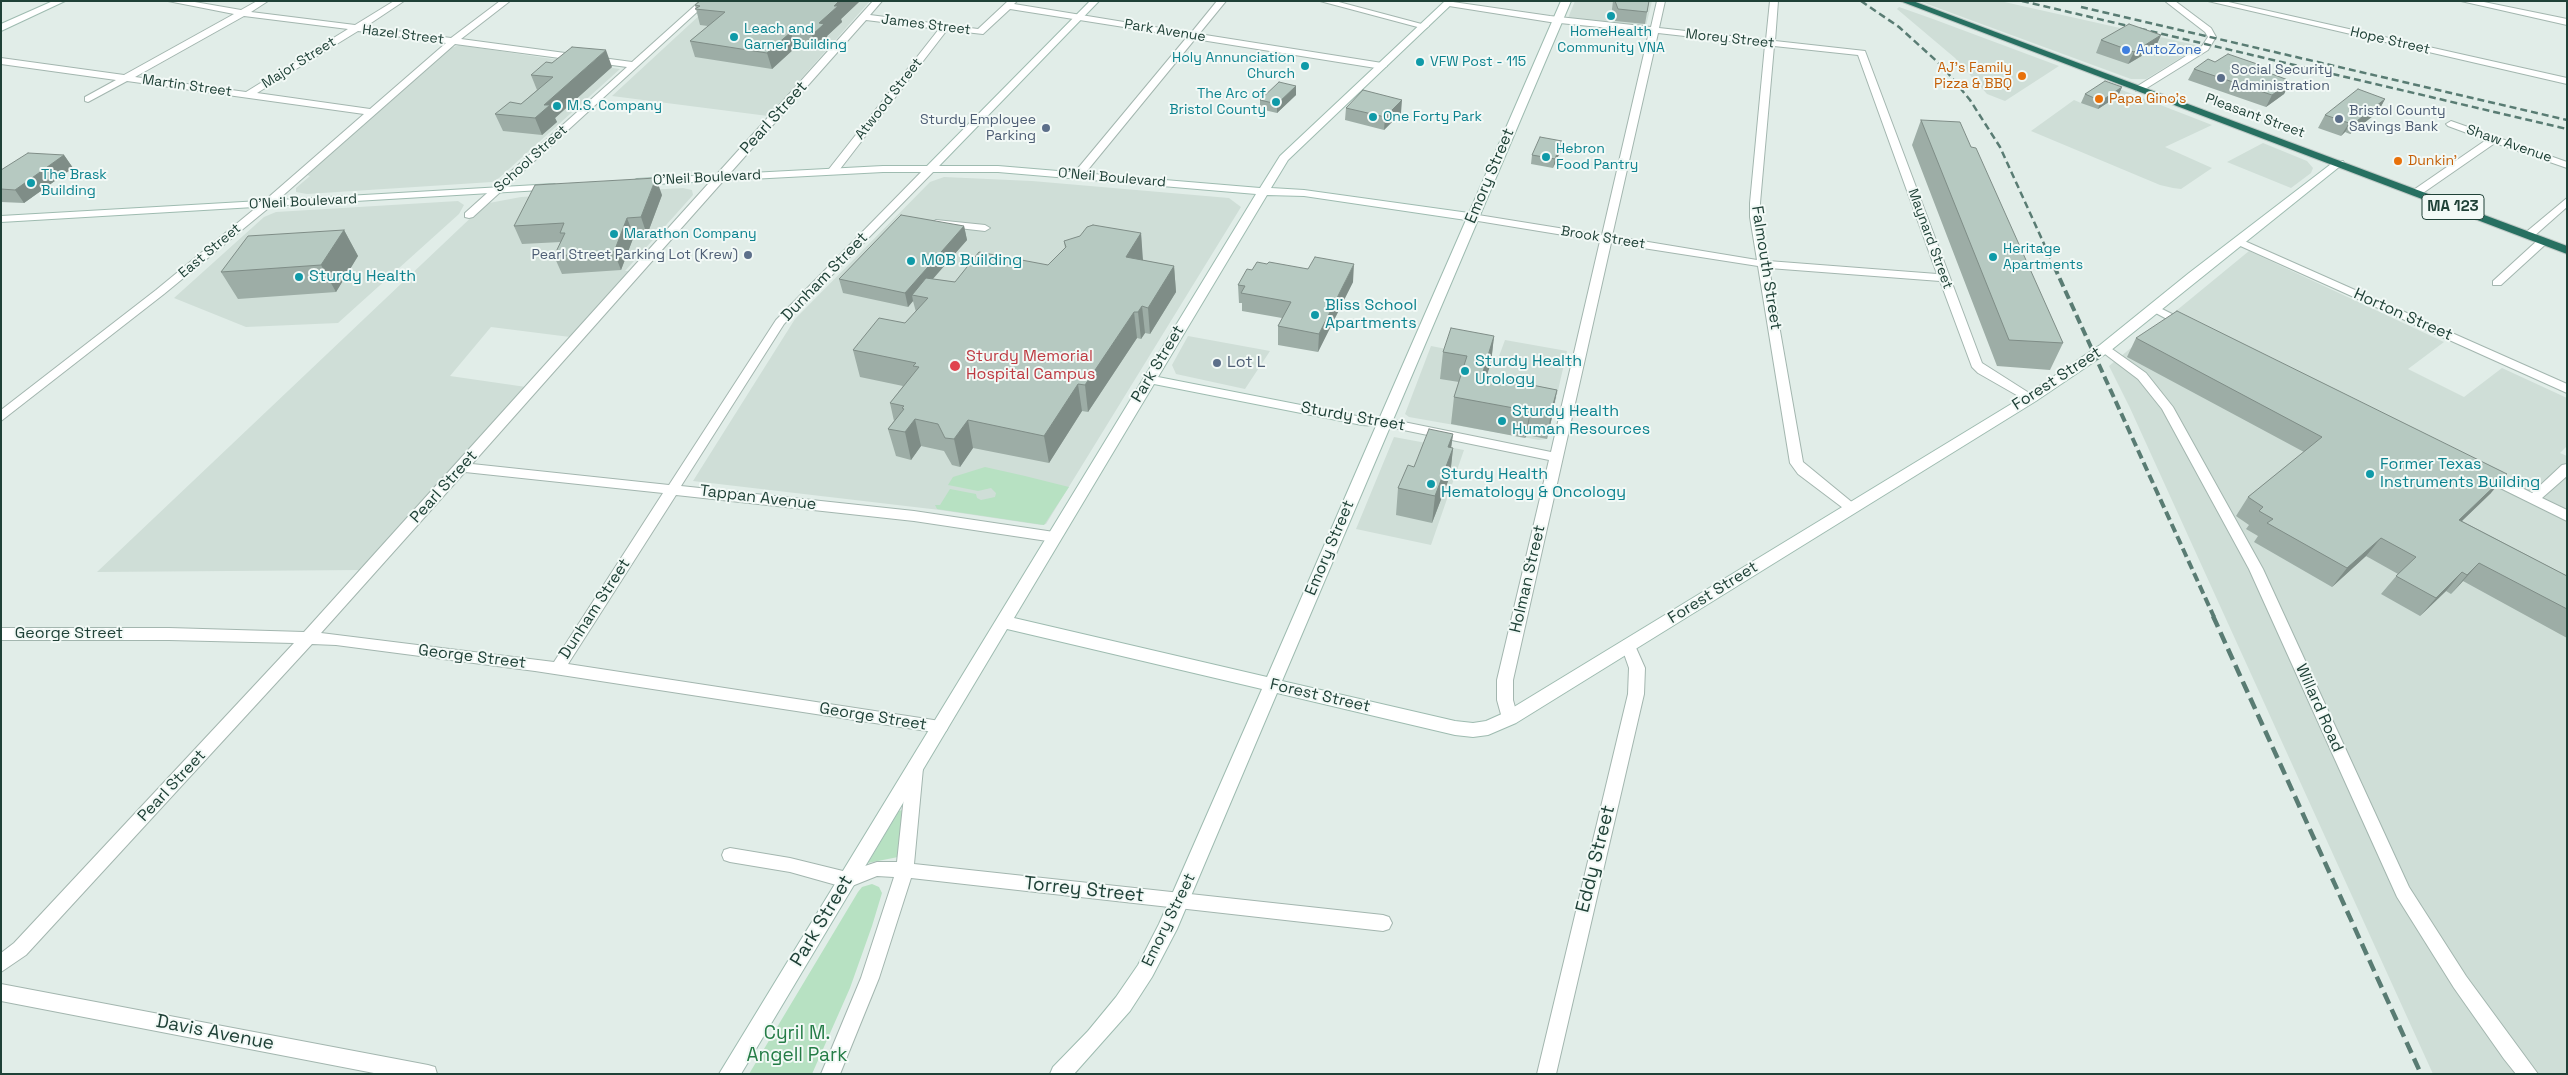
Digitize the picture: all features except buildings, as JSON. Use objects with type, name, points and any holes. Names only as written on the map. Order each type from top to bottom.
[{"type":"highway","name":"Pleasant Street","points":[[1904,1],[2567,250]]},
{"type":"main road","points":[[1,28],[62,1]]},
{"type":"main road","name":"Dunham Street","points":[[931,168],[1095,1]]},
{"type":"main road","name":"Emory Street","points":[[1060,1074],[1095,1038],[1123,1004],[1152,957],[1180,901],[1271,684],[1566,1]]},
{"type":"main road","name":"Park Street","points":[[729,1074],[1287,154],[1450,2]]},
{"type":"main road","name":"Forest Street","points":[[1003,622],[1461,729],[1483,729],[1510,718],[2031,398],[2105,348],[2156,309],[2193,276],[2240,242],[2339,163]]},
{"type":"main road","name":"O'Neil Boulevard","points":[[622,183],[833,171],[931,168],[998,169],[1263,191]]},
{"type":"main road","name":"O'Neil Boulevard","points":[[1,219],[564,187]]},
{"type":"main road","name":"Brook Street","points":[[1263,191],[1346,197],[1472,217]]},
{"type":"main road","name":"Sturdy Street","points":[[1149,379],[1362,421],[1384,422]]},
{"type":"street","name":"Hazel Street","points":[[172,1],[243,13],[635,65]]},
{"type":"street","points":[[88,99],[264,1]]},
{"type":"street","name":"Major Street","points":[[249,94],[400,1]]},
{"type":"street","name":"East Street","points":[[1,417],[160,292],[266,204],[453,41],[506,1]]},
{"type":"street","name":"School Street","points":[[469,215],[705,1]]},
{"type":"street","name":"Pearl Street","points":[[1,964],[20,949],[309,637],[878,1]]},
{"type":"street","points":[[1078,175],[1222,1]]},
{"type":"street","points":[[1324,1],[1425,26]]},
{"type":"street","name":"Holman Street","points":[[1510,718],[1505,700],[1505,680],[1661,1]]},
{"type":"street","name":"Falmouth Street","points":[[1774,1],[1754,208],[1797,463],[1803,472],[1852,508]]},
{"type":"street","points":[[2139,89],[2205,48],[2212,36],[2208,30],[2169,1]]},
{"type":"street","name":"Hope Street","points":[[2212,1],[2567,81]]},
{"type":"street","points":[[2465,1],[2567,22]]},
{"type":"street","name":"Morey Street","points":[[1450,2],[1558,20],[1862,53]]},
{"type":"street","name":"James Street","points":[[864,17],[980,32],[1011,4]]},
{"type":"street","name":"Park Avenue","points":[[1011,4],[1079,17],[1382,66]]},
{"type":"street","name":"Atwood Street","points":[[833,171],[945,27]]},
{"type":"street","name":"Maynard Street","points":[[1862,53],[1978,367],[2031,398]]},
{"type":"street","name":"Martin Street","points":[[1,61],[372,112]]},
{"type":"street","name":"Shaw Avenue","points":[[2450,124],[2567,164]]},
{"type":"street","points":[[2416,193],[2456,163],[2494,139]]},
{"type":"street","name":"Dunham Street","points":[[557,669],[783,318],[931,168]]},
{"type":"street","points":[[2529,235],[2567,201]]},
{"type":"street","points":[[882,217],[902,219]]},
{"type":"street","name":"Brook Street","points":[[1472,217],[1764,264],[1945,278]]},
{"type":"street","points":[[921,221],[985,228]]},
{"type":"street","points":[[2497,283],[2544,241]]},
{"type":"street","name":"Horton Street","points":[[2240,242],[2567,389]]},
{"type":"street","points":[[2156,309],[2200,332]]},
{"type":"street","name":"Willard Road","points":[[2105,348],[2142,376],[2167,407],[2256,569],[2403,892],[2474,1002],[2529,1074]]},
{"type":"street","name":"Sturdy Street","points":[[1384,422],[1556,457]]},
{"type":"street","name":"Tappan Avenue","points":[[462,467],[673,488],[926,518],[1054,537]]},
{"type":"street","points":[[2470,468],[2567,516]]},
{"type":"street","points":[[2533,499],[2567,468]]},
{"type":"street","name":"George Street","points":[[1,634],[309,637],[557,669],[940,727]]},
{"type":"street","name":"Eddy Street","points":[[1546,1074],[1582,912],[1636,694],[1637,668],[1628,645]]},
{"type":"street","name":"Park Street","points":[[830,1074],[870,978],[905,870],[915,768]]},
{"type":"street","points":[[730,854],[799,867],[848,880]]},
{"type":"street","name":"Torrey Street","points":[[848,880],[870,871],[905,870],[1383,923]]},
{"type":"street","name":"Davis Avenue","points":[[1,992],[428,1074]]},
{"type":"shaded area","points":[[715,1],[870,1],[768,116],[612,96]]},
{"type":"shaded area","points":[[1575,1],[1652,1],[1646,26],[1568,18]]},
{"type":"shaded area","points":[[1919,1],[2000,1],[2200,46],[2146,79],[2131,79]]},
{"type":"shaded area","points":[[1899,7],[2059,66],[2005,101],[1987,94],[1955,58],[1897,9]]},
{"type":"shaded area","points":[[459,45],[620,69],[499,178],[492,182],[307,194],[296,192],[296,188],[310,176],[307,175],[451,48]]},
{"type":"shaded area","points":[[2109,85],[2212,125],[2165,147],[2212,168],[2181,189],[2173,188],[2160,185],[2031,131],[2074,100],[2081,103]]},
{"type":"shaded area","points":[[2263,143],[2307,161],[2313,168],[2311,173],[2291,188],[2227,162]]},
{"type":"shaded area","name":"Sturdy Memorial Hospital Campus","points":[[944,177],[1032,181],[1229,198],[1241,207],[1046,524],[1041,525],[940,510],[693,481],[795,319],[930,182]]},
{"type":"shaded area","name":"Marathon Company","points":[[683,188],[692,190],[693,195],[625,271],[629,271],[570,337],[491,327],[450,376],[526,387],[361,570],[97,572],[480,209],[489,203],[521,197]]},
{"type":"shaded area","points":[[458,201],[464,205],[459,214],[338,323],[246,327],[174,298],[264,217],[276,212]]},
{"type":"shaded area","points":[[2249,251],[2444,342],[2408,369],[2464,397],[2502,368],[2567,398],[2567,446],[2560,453],[2567,456],[2567,1074],[2433,1074],[2130,408],[2109,366]]},
{"type":"shaded area","points":[[1188,336],[1270,351],[1245,389],[1176,374],[1172,365]]},
{"type":"shaded area","points":[[1505,340],[1567,351],[1547,439],[1539,440],[1409,417],[1405,414],[1431,346],[1498,359]]},
{"type":"shaded area","points":[[1394,437],[1464,450],[1431,545],[1356,529]]},
{"type":"green space","points":[[985,467],[1069,487],[1044,525],[937,509],[935,505],[940,505],[950,489],[976,494],[977,498],[981,500],[995,497],[996,493],[991,488],[978,491],[948,485],[953,477]]},
{"type":"green space","points":[[902,810],[898,857],[868,863],[899,811]]},
{"type":"green space","name":"Cyril M. Angell Park","points":[[872,884],[879,887],[882,893],[872,926],[850,988],[812,1074],[749,1074],[858,892],[862,887]]},
{"type":"railway","points":[[1861,1],[1899,27],[1942,66],[1970,100],[2000,147],[2055,268]]},
{"type":"railway","points":[[2022,1],[2567,129]]},
{"type":"railway","points":[[2081,7],[2567,120]]},
{"type":"railway","points":[[2054,266],[2214,617]]},
{"type":"railway","points":[[2213,616],[2421,1074]]},
{"type":"place","name":"HomeHealth Community VNA","points":[[1611,16]]},
{"type":"place","name":"Leach and Garner Building","points":[[734,37]]},
{"type":"place","name":"AutoZone","points":[[2126,50]]},
{"type":"place","name":"VFW Post - 115","points":[[1420,62]]},
{"type":"place","name":"Holy Annunciation Church","points":[[1305,66]]},
{"type":"place","name":"AJ's Family Pizza & BBQ","points":[[2022,76]]},
{"type":"place","name":"Social Security Administration","points":[[2221,78]]},
{"type":"place","name":"Papa Gino's","points":[[2099,99]]},
{"type":"place","name":"The Arc of Bristol County","points":[[1276,102]]},
{"type":"place","name":"M.S. Company","points":[[557,106]]},
{"type":"place","name":"One Forty Park","points":[[1373,117]]},
{"type":"place","name":"Bristol County Savings Bank","points":[[2339,119]]},
{"type":"place","name":"Sturdy Employee Parking","points":[[1046,128]]},
{"type":"place","name":"Hebron Food Pantry","points":[[1546,157]]},
{"type":"place","name":"Dunkin'","points":[[2398,161]]},
{"type":"place","name":"The Brask Building","points":[[31,183]]},
{"type":"place","name":"Marathon Company","points":[[614,234]]},
{"type":"place","name":"Pearl Street Parking Lot (Krew)","points":[[748,255]]},
{"type":"place","name":"Heritage Apartments","points":[[1993,257]]},
{"type":"place","name":"MOB Building","points":[[911,261]]},
{"type":"place","name":"Sturdy Health","points":[[299,277]]},
{"type":"place","name":"Bliss School Apartments","points":[[1315,315]]},
{"type":"place","name":"Lot L","points":[[1217,363]]},
{"type":"place","name":"Sturdy Memorial Hospital Campus","points":[[955,366]]},
{"type":"place","name":"Sturdy Health Urology","points":[[1465,371]]},
{"type":"place","name":"Sturdy Health Human Resources","points":[[1502,421]]},
{"type":"place","name":"Former Texas Instruments Building","points":[[2370,474]]},
{"type":"place","name":"Sturdy Health Hematology & Oncology","points":[[1431,484]]}]
